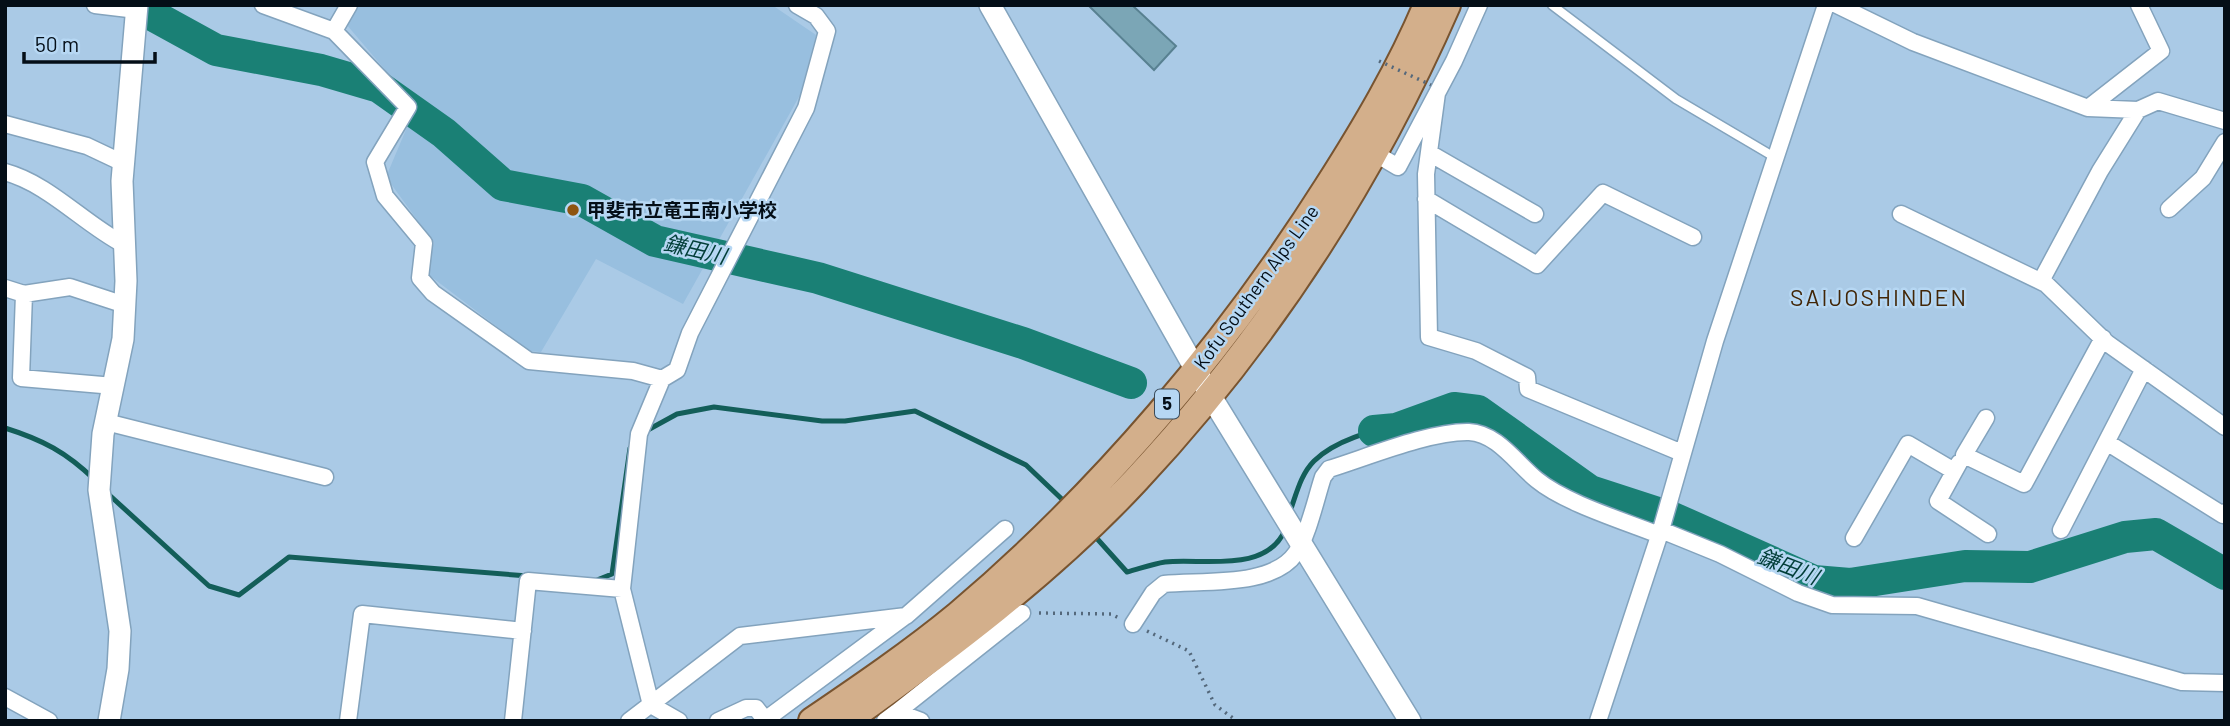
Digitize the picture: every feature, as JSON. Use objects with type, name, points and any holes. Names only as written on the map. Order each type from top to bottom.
[{"type":"main road","name":"Kofu Southern Alps Line","points":[[846,721],[924,666],[1078,536],[1134,482],[1210,395],[1305,269],[1365,148],[1391,82],[1427,5]]},
{"type":"main road","name":"Kofu Southern Alps Line","points":[[812,721],[958,615],[1102,476],[1198,368],[1365,148],[1417,73],[1447,5]]},
{"type":"street","points":[[95,5],[137,8],[123,163],[125,305],[122,352],[106,422],[99,490],[120,631],[118,668],[109,721]]},
{"type":"street","points":[[263,5],[334,31],[408,107],[375,162],[385,196],[424,243],[420,278],[433,293],[529,361],[633,371],[662,379]]},
{"type":"street","points":[[334,31],[349,5]]},
{"type":"street","points":[[679,721],[651,705],[622,589],[639,434],[662,379],[677,370],[690,332],[806,108],[827,31],[816,16],[797,5]]},
{"type":"street","points":[[990,5],[1198,368],[1210,395],[1410,721]]},
{"type":"street","points":[[1365,148],[1398,167],[1434,89],[1479,5]]},
{"type":"street","points":[[1598,721],[1826,5]]},
{"type":"street","points":[[1837,5],[1913,42],[2088,108],[2138,110],[2158,101],[2225,121]]},
{"type":"street","points":[[2088,108],[2161,51],[2139,5]]},
{"type":"street","points":[[1434,89],[1426,198],[1429,337],[1476,351],[1527,377],[1528,388],[1682,453]]},
{"type":"street","points":[[2041,281],[2100,171],[2138,110]]},
{"type":"street","points":[[5,124],[87,146],[123,163]]},
{"type":"street","points":[[2169,209],[2203,177],[2225,142]]},
{"type":"street","points":[[1431,154],[1535,214]]},
{"type":"street","points":[[5,172],[25,177],[102,233],[123,244]]},
{"type":"street","points":[[1426,198],[1537,265],[1603,193],[1693,237]]},
{"type":"street","points":[[1901,214],[2041,281],[2103,338],[2225,427]]},
{"type":"street","points":[[5,288],[24,294],[70,287],[125,305]]},
{"type":"street","points":[[24,294],[13,377],[114,386]]},
{"type":"street","points":[[1964,455],[2024,484],[2103,338]]},
{"type":"street","points":[[2061,530],[2144,369]]},
{"type":"street","points":[[1986,418],[1938,501],[1988,534]]},
{"type":"street","points":[[106,422],[325,477]]},
{"type":"street","points":[[1133,624],[1153,593],[1164,584],[1270,575],[1286,565],[1323,477],[1329,469],[1447,434],[1472,432],[1507,450],[1539,482],[1582,504],[1720,554],[1798,593],[1832,605],[1917,606],[2182,682],[2225,683]]},
{"type":"street","points":[[2108,443],[2223,515],[2225,512]]},
{"type":"street","points":[[1854,538],[1908,444],[1954,471]]},
{"type":"street","points":[[718,721],[746,708],[756,708],[766,720],[906,616],[1005,529]]},
{"type":"street","points":[[513,721],[528,581],[622,589]]},
{"type":"street","points":[[891,717],[1022,613]]},
{"type":"street","points":[[348,721],[362,614],[523,631]]},
{"type":"street","points":[[629,721],[740,636],[906,616]]},
{"type":"street","points":[[5,697],[48,721]]},
{"type":"street","points":[[891,717],[921,721]]},
{"type":"lane","points":[[1552,5],[1676,99],[1776,158]]},
{"type":"path","points":[[1379,61],[1434,89]]},
{"type":"path","points":[[1022,613],[1111,614],[1189,651],[1215,705],[1237,721]]},
{"type":"shaded area","name":"甲斐市立竜王南小学校","points":[[355,5],[772,5],[816,35],[800,95],[683,304],[596,259],[541,352],[529,351],[421,269],[434,243],[386,177],[416,106],[346,24]]},
{"type":"building","points":[[1088,5],[1132,5],[1176,46],[1154,70]]},
{"type":"waterway","name":"鎌田川","points":[[134,5],[216,50],[321,70],[379,87],[444,133],[503,185],[582,200],[655,241],[818,278],[1023,343],[1131,383]]},
{"type":"waterway","points":[[646,431],[677,414],[714,407],[822,421],[845,421],[915,411],[1026,465],[1067,504]]},
{"type":"waterway","name":"鎌田川","points":[[1374,431],[1396,429],[1454,408],[1478,411],[1590,491],[1673,518],[1814,581],[1850,584],[1965,566],[2030,567],[2125,537],[2156,534],[2225,574]]},
{"type":"waterway","points":[[1289,514],[1305,473],[1324,452],[1364,434],[1419,419]]},
{"type":"waterway","points":[[5,428],[53,448],[95,480]]},
{"type":"waterway","points":[[597,580],[612,574],[630,448]]},
{"type":"waterway","points":[[106,492],[209,586],[239,595],[289,557],[528,576]]},
{"type":"waterway","points":[[1092,533],[1127,572],[1165,562],[1232,561],[1249,558],[1264,553],[1276,544],[1285,530]]},
{"type":"place","name":"甲斐市立竜王南小学校","points":[[573,210]]},
{"type":"district","name":"SAIJOSHINDEN","points":[[1879,298]]}]
